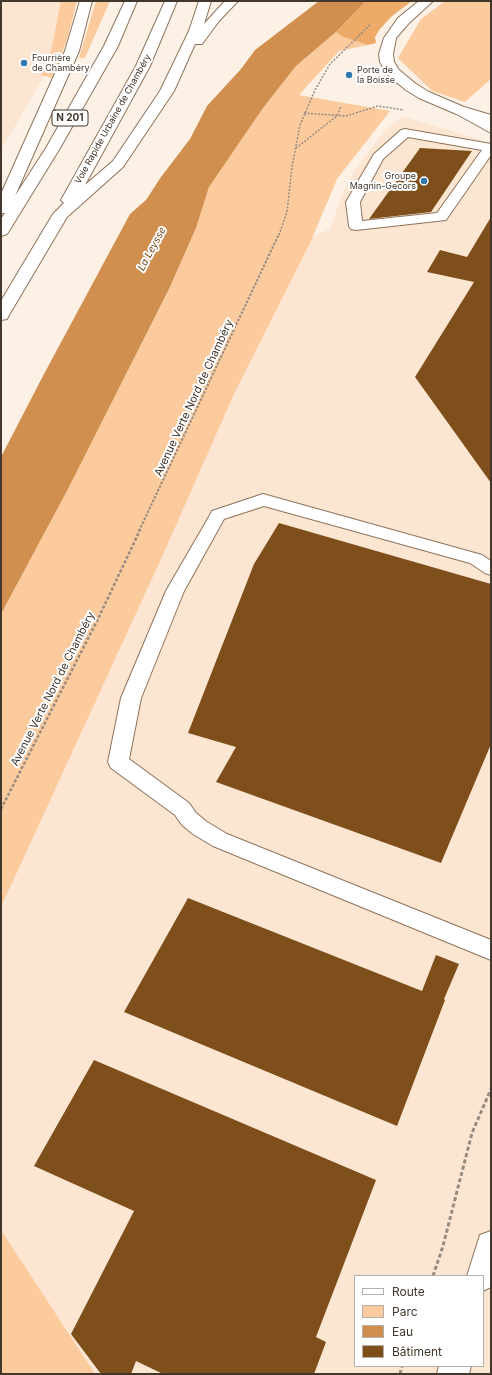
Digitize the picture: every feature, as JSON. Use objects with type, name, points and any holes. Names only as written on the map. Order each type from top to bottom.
[{"type":"main road","points":[[1,210],[72,51],[86,1]]},
{"type":"main road","name":"N 201","points":[[1,231],[53,148],[111,46],[131,1]]},
{"type":"main road","name":"Voie Rapide Urbaine de Chambéry","points":[[1,314],[61,214],[143,66],[171,1]]},
{"type":"main road","points":[[61,214],[118,164],[167,91],[195,32],[205,1]]},
{"type":"main road","points":[[182,61],[215,18],[232,1]]},
{"type":"main road","points":[[427,1],[403,21],[390,38],[386,54],[387,62],[394,73],[411,87],[424,95],[459,110],[491,120]]},
{"type":"main road","points":[[482,1275],[491,1246]]},
{"type":"lane","points":[[459,110],[491,129]]},
{"type":"lane","points":[[405,133],[490,149],[441,217],[356,226],[353,202],[378,157],[405,133]]},
{"type":"lane","points":[[491,569],[476,559],[263,500],[218,515],[175,591],[131,698],[118,762],[182,809],[189,819],[200,828],[220,840],[491,950]]},
{"type":"path","name":"Avenue Verte Nord de Chambéry","points":[[1,809],[98,619],[280,232],[287,212],[296,148],[304,113],[330,64],[376,19]]},
{"type":"path","points":[[296,148],[337,116],[342,106]]},
{"type":"path","points":[[433,1275],[443,1246],[472,1133],[491,1090]]},
{"type":"shaded area","name":"Fourrière de Chambéry","points":[[1,1],[67,1],[58,53],[1,150]]},
{"type":"shaded area","points":[[366,1],[412,1],[392,16],[380,29],[375,37],[376,43],[368,45],[343,37],[336,32]]},
{"type":"shaded area","points":[[402,116],[491,143],[491,1374],[1,1374],[1,815],[294,244],[330,229],[344,190],[355,169],[384,132]]},
{"type":"green space","points":[[61,1],[77,1],[67,40],[52,78],[41,75],[51,52]]},
{"type":"green space","points":[[96,1],[110,1],[85,58],[79,58]]},
{"type":"green space","points":[[445,1],[491,1],[491,79],[465,102],[432,91],[398,58],[421,19]]},
{"type":"green space","points":[[336,32],[343,37],[368,45],[339,51],[299,95],[390,111],[337,179],[311,241],[234,394],[161,559],[1,907],[1,614],[68,489],[169,289],[196,228],[209,187],[263,108],[296,66]]},
{"type":"green space","points":[[1,1230],[95,1374],[1,1374]]},
{"type":"water","name":"La Leysse","points":[[319,1],[366,1],[336,32],[296,66],[263,108],[209,187],[196,228],[169,289],[68,489],[1,614],[1,457],[44,374],[130,214],[146,200],[161,177],[190,139],[207,106],[241,69],[255,50]]},
{"type":"building","name":"Groupe Magnin-Gecors","points":[[420,148],[472,151],[431,212],[369,219]]},
{"type":"building","points":[[491,217],[491,483],[415,377],[474,282],[427,272],[440,250],[467,257]]},
{"type":"building","points":[[279,523],[491,584],[491,744],[441,863],[216,782],[236,747],[188,733],[254,564]]},
{"type":"building","points":[[188,898],[422,991],[436,955],[459,964],[444,999],[445,1000],[397,1126],[124,1012]]},
{"type":"building","points":[[94,1060],[376,1180],[316,1337],[326,1342],[314,1374],[163,1374],[136,1361],[131,1374],[101,1374],[71,1334],[134,1211],[34,1166]]},
{"type":"place","name":"Fourrière de Chambéry","points":[[24,63]]},
{"type":"place","name":"Porte de la Boisse","points":[[349,75]]},
{"type":"place","name":"Groupe Magnin-Gecors","points":[[424,181]]}]
